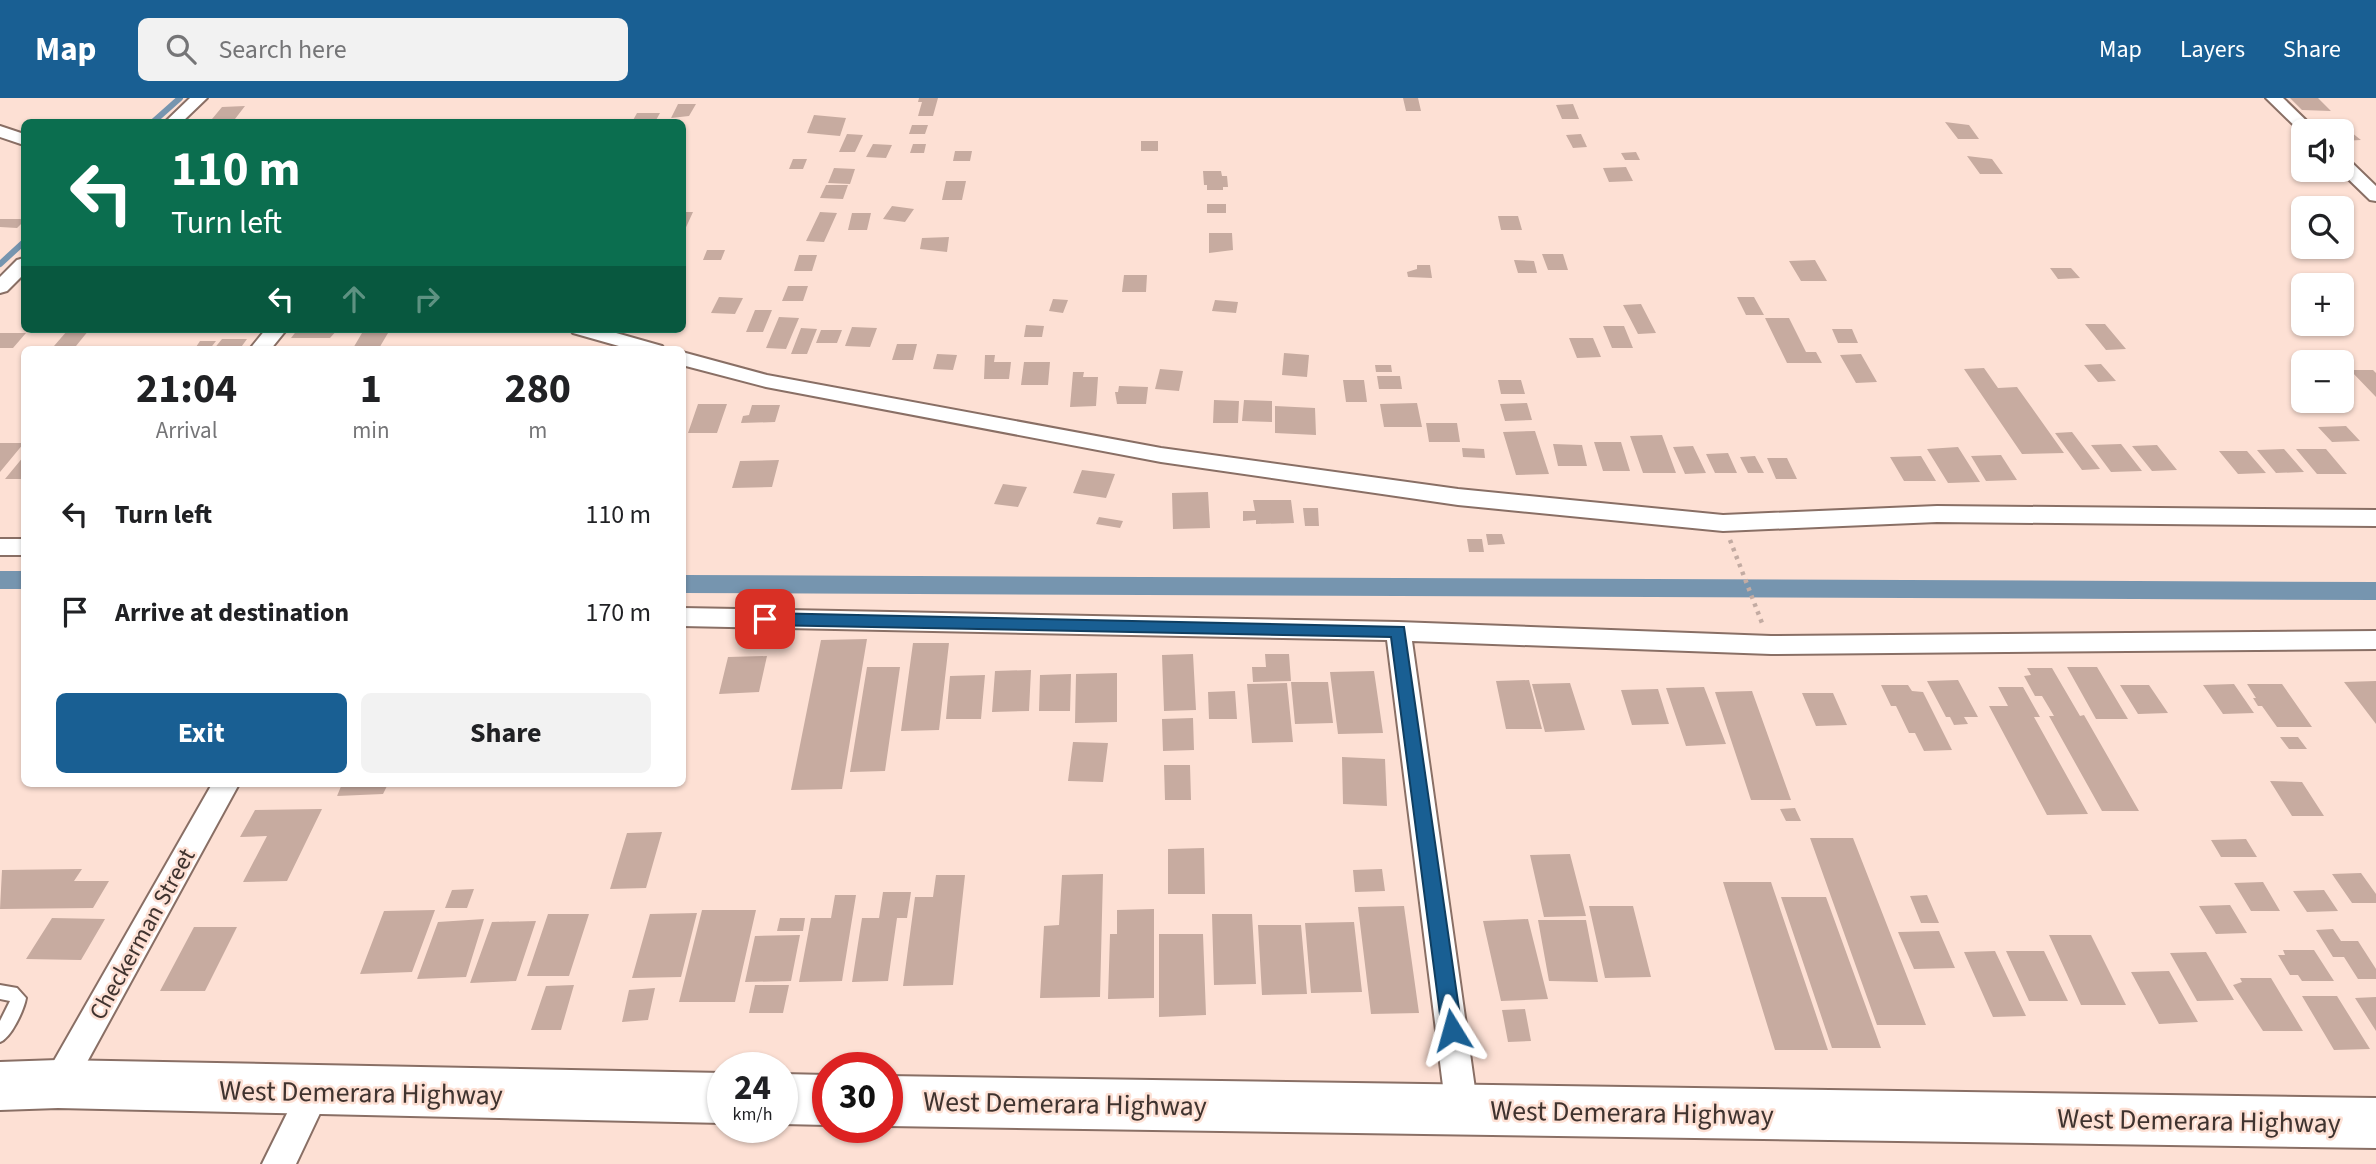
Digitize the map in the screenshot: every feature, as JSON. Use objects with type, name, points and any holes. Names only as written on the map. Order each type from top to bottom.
[{"type":"main road","name":"West Demerara Highway","points":[[0,1086],[58,1084],[314,1092],[707,1098]]},
{"type":"main road","name":"West Demerara Highway","points":[[903,1101],[2376,1123]]},
{"type":"street","points":[[176,119],[199,98]]},
{"type":"street","points":[[2274,98],[2296,119]]},
{"type":"street","points":[[0,131],[21,139]]},
{"type":"street","points":[[2354,175],[2376,196]]},
{"type":"street","points":[[0,287],[21,267]]},
{"type":"street","points":[[594,333],[641,346]]},
{"type":"street","points":[[686,359],[766,381],[1161,455],[1458,497],[1723,523],[1937,514],[2376,518]]},
{"type":"street","points":[[0,547],[21,547]]},
{"type":"street","points":[[686,617],[1398,631],[1771,645],[2376,640]]},
{"type":"street","points":[[1398,631],[1462,1110]]},
{"type":"street","name":"Checkerman Street","points":[[58,1084],[224,787]]},
{"type":"street","points":[[279,1164],[314,1092]]},
{"type":"lane","points":[[0,992],[12,993],[18,998],[17,1006],[0,1035]]},
{"type":"path","points":[[1723,523],[1762,623]]},
{"type":"building","points":[[919,98],[938,98],[933,116],[918,116],[922,102],[918,102]]},
{"type":"building","points":[[1403,98],[1418,98],[1421,111],[1406,111]]},
{"type":"building","points":[[2290,98],[2318,98],[2331,111],[2302,110]]},
{"type":"building","points":[[678,104],[696,104],[689,116],[671,118]]},
{"type":"building","points":[[1573,104],[1579,119],[1562,119],[1556,105]]},
{"type":"building","points":[[245,106],[235,119],[212,119],[222,107]]},
{"type":"building","points":[[637,113],[660,113],[657,119],[634,119]]},
{"type":"building","points":[[814,115],[846,118],[840,136],[807,133]]},
{"type":"building","points":[[1945,122],[1969,125],[1979,139],[1958,139]]},
{"type":"building","points":[[912,125],[928,125],[925,134],[909,134]]},
{"type":"building","points":[[847,134],[863,135],[855,152],[839,152]]},
{"type":"building","points":[[1581,134],[1587,147],[1573,148],[1566,135]]},
{"type":"building","points":[[1141,141],[1158,141],[1158,151],[1141,151]]},
{"type":"building","points":[[873,144],[892,145],[886,158],[866,157]]},
{"type":"building","points":[[913,144],[926,144],[924,153],[910,153]]},
{"type":"building","points":[[955,151],[972,151],[970,161],[953,161]]},
{"type":"building","points":[[1636,152],[1640,160],[1625,160],[1621,153]]},
{"type":"building","points":[[1967,156],[1992,159],[2003,174],[1980,174]]},
{"type":"building","points":[[793,159],[807,159],[803,169],[789,169]]},
{"type":"building","points":[[1626,167],[1633,181],[1609,182],[1603,168]]},
{"type":"building","points":[[834,168],[855,169],[850,184],[828,183]]},
{"type":"building","points":[[1203,171],[1221,171],[1222,176],[1227,176],[1228,187],[1223,187],[1223,190],[1207,190]]},
{"type":"building","points":[[946,181],[966,181],[962,200],[942,200]]},
{"type":"building","points":[[826,185],[848,185],[843,199],[820,198]]},
{"type":"building","points":[[1207,204],[1226,204],[1226,213],[1207,213]]},
{"type":"building","points":[[892,206],[914,209],[905,222],[883,219]]},
{"type":"building","points":[[686,212],[693,212],[686,227]]},
{"type":"building","points":[[820,212],[837,213],[824,242],[806,241]]},
{"type":"building","points":[[852,213],[871,213],[867,230],[848,230]]},
{"type":"building","points":[[1498,216],[1518,216],[1522,230],[1501,230]]},
{"type":"building","points":[[0,219],[21,219],[17,228],[0,227]]},
{"type":"building","points":[[1209,233],[1232,233],[1233,250],[1209,253]]},
{"type":"building","points":[[949,237],[947,252],[920,249],[922,238]]},
{"type":"building","points":[[707,250],[725,250],[721,260],[703,260]]},
{"type":"building","points":[[1542,254],[1563,254],[1568,270],[1548,270]]},
{"type":"building","points":[[799,255],[817,255],[812,271],[794,271]]},
{"type":"building","points":[[1514,260],[1534,261],[1537,273],[1518,273]]},
{"type":"building","points":[[1815,260],[1827,281],[1801,281],[1789,261]]},
{"type":"building","points":[[1417,265],[1430,265],[1432,278],[1408,277],[1407,272],[1417,269]]},
{"type":"building","points":[[2050,268],[2071,268],[2080,278],[2058,279]]},
{"type":"building","points":[[1124,275],[1147,275],[1146,292],[1122,292]]},
{"type":"building","points":[[788,286],[808,286],[803,301],[782,301]]},
{"type":"building","points":[[719,297],[743,298],[735,314],[711,313]]},
{"type":"building","points":[[1737,297],[1754,297],[1764,315],[1746,315]]},
{"type":"building","points":[[1053,299],[1068,300],[1063,313],[1049,311]]},
{"type":"building","points":[[1215,300],[1238,302],[1236,313],[1212,311]]},
{"type":"building","points":[[1641,304],[1656,333],[1638,334],[1623,305]]},
{"type":"building","points":[[755,310],[772,310],[763,332],[746,332]]},
{"type":"building","points":[[779,317],[799,318],[786,349],[766,348]]},
{"type":"building","points":[[1765,318],[1789,318],[1806,352],[1816,352],[1822,363],[1787,363]]},
{"type":"building","points":[[2085,324],[2105,324],[2126,349],[2106,350]]},
{"type":"building","points":[[1026,325],[1044,326],[1042,337],[1024,337]]},
{"type":"building","points":[[1603,326],[1624,326],[1633,348],[1612,348]]},
{"type":"building","points":[[852,327],[877,328],[870,347],[845,346]]},
{"type":"building","points":[[801,328],[817,329],[807,354],[791,354]]},
{"type":"building","points":[[1832,329],[1852,329],[1858,343],[1838,343]]},
{"type":"building","points":[[821,330],[842,330],[837,343],[816,343]]},
{"type":"building","points":[[0,333],[26,333],[13,348],[0,348]]},
{"type":"building","points":[[65,333],[87,333],[76,346],[54,346]]},
{"type":"building","points":[[295,333],[334,333],[330,338],[291,338]]},
{"type":"building","points":[[362,333],[388,333],[380,346],[354,346]]},
{"type":"building","points":[[1569,338],[1593,338],[1601,357],[1577,358]]},
{"type":"building","points":[[222,339],[247,339],[242,346],[216,346]]},
{"type":"building","points":[[200,341],[216,341],[212,346],[197,346]]},
{"type":"building","points":[[897,344],[917,344],[913,360],[892,360]]},
{"type":"building","points":[[1284,353],[1309,355],[1307,377],[1282,375]]},
{"type":"building","points":[[937,354],[957,355],[953,370],[933,369]]},
{"type":"building","points":[[1861,354],[1877,382],[1856,383],[1840,355]]},
{"type":"building","points":[[985,355],[995,355],[994,362],[1011,362],[1009,379],[984,379]]},
{"type":"building","points":[[1024,362],[1050,362],[1048,385],[1021,385]]},
{"type":"building","points":[[2101,364],[2116,381],[2098,382],[2084,365]]},
{"type":"building","points":[[1375,365],[1391,365],[1392,372],[1376,372]]},
{"type":"building","points":[[1984,368],[1998,388],[2017,387],[2064,453],[2022,454],[1964,369]]},
{"type":"building","points":[[1160,369],[1183,371],[1179,391],[1155,389]]},
{"type":"building","points":[[2354,370],[2373,370],[2376,373],[2376,397],[2354,374]]},
{"type":"building","points":[[1073,372],[1084,372],[1083,377],[1098,377],[1096,406],[1070,407]]},
{"type":"building","points":[[1377,376],[1400,376],[1402,389],[1379,389]]},
{"type":"building","points":[[1343,380],[1364,380],[1367,402],[1346,402]]},
{"type":"building","points":[[1498,380],[1521,380],[1525,394],[1501,394]]},
{"type":"building","points":[[1119,386],[1148,387],[1146,404],[1117,404],[1115,392],[1118,392]]},
{"type":"building","points":[[1214,400],[1239,401],[1238,423],[1213,423]]},
{"type":"building","points":[[1244,400],[1272,401],[1272,422],[1242,421]]},
{"type":"building","points":[[1417,403],[1422,427],[1384,427],[1380,404]]},
{"type":"building","points":[[1527,403],[1532,420],[1505,421],[1500,404]]},
{"type":"building","points":[[698,404],[727,404],[717,433],[688,433]]},
{"type":"building","points":[[752,405],[780,405],[775,422],[741,423],[743,416],[749,415]]},
{"type":"building","points":[[1275,406],[1315,408],[1316,435],[1275,433]]},
{"type":"building","points":[[1426,423],[1457,423],[1460,442],[1429,442]]},
{"type":"building","points":[[2346,426],[2360,441],[2332,442],[2318,427]]},
{"type":"building","points":[[1535,431],[1549,474],[1516,475],[1503,432]]},
{"type":"building","points":[[2072,432],[2100,469],[2082,470],[2055,433]]},
{"type":"building","points":[[1662,435],[1676,473],[1643,473],[1630,436]]},
{"type":"building","points":[[1594,442],[1621,442],[1630,471],[1603,471]]},
{"type":"building","points":[[0,443],[21,443],[21,447],[0,472]]},
{"type":"building","points":[[1553,444],[1582,445],[1587,466],[1558,466]]},
{"type":"building","points":[[2121,444],[2142,471],[2111,472],[2091,445]]},
{"type":"building","points":[[2157,445],[2177,470],[2152,471],[2132,446]]},
{"type":"building","points":[[1693,446],[1706,473],[1685,474],[1673,447]]},
{"type":"building","points":[[1958,447],[1980,482],[1948,483],[1927,449]]},
{"type":"building","points":[[1462,448],[1484,449],[1485,458],[1463,457]]},
{"type":"building","points":[[2284,449],[2304,472],[2276,473],[2257,450]]},
{"type":"building","points":[[2296,449],[2326,449],[2347,474],[2317,474]]},
{"type":"building","points":[[2219,451],[2247,451],[2266,473],[2238,474]]},
{"type":"building","points":[[1728,453],[1737,473],[1715,473],[1706,454]]},
{"type":"building","points":[[2001,455],[2017,480],[1986,481],[1971,456]]},
{"type":"building","points":[[1755,456],[1764,473],[1748,473],[1740,457]]},
{"type":"building","points":[[1921,456],[1936,481],[1904,481],[1890,457]]},
{"type":"building","points":[[1767,458],[1787,458],[1797,479],[1776,479]]},
{"type":"building","points":[[21,460],[21,479],[5,479]]},
{"type":"building","points":[[779,460],[772,487],[732,488],[740,461]]},
{"type":"building","points":[[1082,470],[1115,474],[1106,498],[1073,493]]},
{"type":"building","points":[[1003,484],[1027,487],[1018,507],[994,504]]},
{"type":"building","points":[[1208,492],[1210,528],[1173,529],[1172,493]]},
{"type":"building","points":[[1253,500],[1291,500],[1294,523],[1256,524],[1256,520],[1243,521],[1243,511],[1255,511]]},
{"type":"building","points":[[1303,508],[1318,508],[1319,526],[1305,526]]},
{"type":"building","points":[[1099,517],[1123,521],[1120,528],[1096,524]]},
{"type":"building","points":[[1486,534],[1502,534],[1505,544],[1488,545]]},
{"type":"building","points":[[1467,539],[1482,539],[1484,552],[1469,552]]},
{"type":"building","points":[[867,639],[842,789],[791,790],[821,640]]},
{"type":"building","points":[[913,643],[949,643],[939,730],[901,731]]},
{"type":"building","points":[[1193,654],[1196,710],[1164,711],[1162,655]]},
{"type":"building","points":[[1265,654],[1289,654],[1291,681],[1253,682],[1252,667],[1266,667]]},
{"type":"building","points":[[767,656],[759,692],[719,694],[728,657]]},
{"type":"building","points":[[867,667],[900,667],[885,771],[850,772]]},
{"type":"building","points":[[2067,667],[2097,667],[2128,719],[2096,719]]},
{"type":"building","points":[[2027,668],[2052,668],[2080,716],[2084,715],[2139,811],[2102,811],[2049,716],[2054,716],[2042,696],[2035,696],[2024,676],[2031,675]]},
{"type":"building","points":[[1031,670],[1029,711],[992,712],[995,671]]},
{"type":"building","points":[[1374,671],[1383,733],[1338,734],[1330,672]]},
{"type":"building","points":[[1117,673],[1117,722],[1075,723],[1076,674]]},
{"type":"building","points":[[1071,674],[1070,711],[1039,711],[1040,675]]},
{"type":"building","points":[[985,675],[981,719],[946,719],[950,676]]},
{"type":"building","points":[[1529,680],[1542,729],[1506,729],[1496,681]]},
{"type":"building","points":[[1958,680],[1978,717],[1964,717],[1968,724],[1954,725],[1950,717],[1946,717],[1927,681]]},
{"type":"building","points":[[2376,681],[2376,724],[2344,682]]},
{"type":"building","points":[[1291,682],[1328,682],[1333,723],[1295,724]]},
{"type":"building","points":[[1287,683],[1293,742],[1252,743],[1247,684]]},
{"type":"building","points":[[1570,683],[1585,730],[1545,732],[1532,684]]},
{"type":"building","points":[[2234,684],[2254,713],[2223,714],[2203,685]]},
{"type":"building","points":[[2247,684],[2282,684],[2312,727],[2277,727],[2262,706],[2258,706]]},
{"type":"building","points":[[1881,685],[1908,685],[1912,691],[1923,692],[1952,750],[1924,751],[1915,733],[1909,733],[1896,706],[1891,706]]},
{"type":"building","points":[[2120,685],[2149,685],[2168,713],[2138,714]]},
{"type":"building","points":[[1704,687],[1726,744],[1686,746],[1666,688]]},
{"type":"building","points":[[1998,687],[2023,687],[2040,717],[2034,717],[2088,814],[2047,815],[1989,706],[2008,706]]},
{"type":"building","points":[[1658,689],[1669,724],[1632,725],[1621,690]]},
{"type":"building","points":[[1235,691],[1237,719],[1209,719],[1208,692]]},
{"type":"building","points":[[1752,691],[1791,800],[1751,800],[1715,692]]},
{"type":"building","points":[[1802,693],[1833,693],[1847,725],[1816,726]]},
{"type":"building","points":[[1193,718],[1194,750],[1163,751],[1162,719]]},
{"type":"building","points":[[2280,737],[2298,737],[2307,749],[2289,749]]},
{"type":"building","points":[[1073,742],[1108,743],[1103,782],[1068,781]]},
{"type":"building","points":[[1342,757],[1385,759],[1387,806],[1343,804]]},
{"type":"building","points":[[1164,765],[1190,765],[1191,800],[1165,800]]},
{"type":"building","points":[[2270,781],[2302,782],[2324,816],[2292,816]]},
{"type":"building","points":[[341,787],[386,787],[383,794],[337,796]]},
{"type":"building","points":[[1795,808],[1801,821],[1786,821],[1780,809]]},
{"type":"building","points":[[322,809],[287,881],[243,882],[267,836],[240,837],[255,810]]},
{"type":"building","points":[[662,832],[646,888],[610,889],[627,833]]},
{"type":"building","points":[[1810,838],[1853,838],[1926,1025],[1877,1025]]},
{"type":"building","points":[[2246,839],[2257,857],[2221,857],[2211,840]]},
{"type":"building","points":[[1204,848],[1205,894],[1168,894],[1168,849]]},
{"type":"building","points":[[1570,854],[1586,916],[1544,917],[1530,855]]},
{"type":"building","points":[[82,869],[74,881],[109,881],[93,908],[0,909],[2,870]]},
{"type":"building","points":[[1382,869],[1385,891],[1355,892],[1353,870]]},
{"type":"building","points":[[2361,873],[2376,894],[2376,903],[2352,903],[2332,874]]},
{"type":"building","points":[[1103,874],[1100,997],[1040,998],[1044,926],[1059,925],[1062,875]]},
{"type":"building","points":[[936,875],[965,875],[953,985],[903,986],[915,897],[933,897]]},
{"type":"building","points":[[1723,882],[1771,882],[1828,1050],[1775,1050]]},
{"type":"building","points":[[2263,882],[2280,911],[2251,911],[2234,883]]},
{"type":"building","points":[[474,889],[467,908],[445,908],[452,890]]},
{"type":"building","points":[[2324,890],[2338,911],[2307,912],[2293,891]]},
{"type":"building","points":[[883,892],[911,892],[907,918],[897,918],[888,981],[852,982],[862,918],[879,918]]},
{"type":"building","points":[[835,895],[856,895],[842,981],[799,982],[811,918],[831,918]]},
{"type":"building","points":[[1927,895],[1939,923],[1921,923],[1910,896]]},
{"type":"building","points":[[1781,897],[1826,897],[1881,1048],[1832,1048]]},
{"type":"building","points":[[2230,905],[2247,933],[2216,934],[2199,906]]},
{"type":"building","points":[[1404,906],[1419,1013],[1371,1014],[1358,907]]},
{"type":"building","points":[[1589,906],[1633,906],[1651,977],[1605,978]]},
{"type":"building","points":[[1154,909],[1154,998],[1108,999],[1110,934],[1117,934],[1117,910]]},
{"type":"building","points":[[435,910],[412,972],[360,974],[384,911]]},
{"type":"building","points":[[702,910],[756,910],[735,1002],[679,1002]]},
{"type":"building","points":[[697,913],[681,977],[632,978],[650,914]]},
{"type":"building","points":[[548,914],[589,914],[569,976],[527,976]]},
{"type":"building","points":[[1212,914],[1252,914],[1256,984],[1214,985]]},
{"type":"building","points":[[52,918],[105,919],[81,960],[26,959]]},
{"type":"building","points":[[780,918],[805,918],[803,931],[777,931]]},
{"type":"building","points":[[484,919],[466,977],[417,979],[438,922]]},
{"type":"building","points":[[1528,919],[1548,999],[1501,1001],[1483,921]]},
{"type":"building","points":[[1538,920],[1586,920],[1598,982],[1549,981]]},
{"type":"building","points":[[536,921],[516,981],[470,983],[492,922]]},
{"type":"building","points":[[1354,922],[1362,992],[1311,993],[1305,923]]},
{"type":"building","points":[[1258,925],[1301,925],[1307,994],[1262,995]]},
{"type":"building","points":[[194,927],[237,927],[205,991],[160,991]]},
{"type":"building","points":[[2333,929],[2341,941],[2358,941],[2376,969],[2376,979],[2358,979],[2344,957],[2333,957],[2316,930]]},
{"type":"building","points":[[1939,931],[1955,968],[1914,969],[1898,932]]},
{"type":"building","points":[[1159,934],[1203,934],[1206,1015],[1159,1017]]},
{"type":"building","points":[[800,935],[791,981],[745,982],[755,936]]},
{"type":"building","points":[[2049,935],[2091,935],[2126,1005],[2081,1005]]},
{"type":"building","points":[[2283,950],[2314,950],[2334,981],[2302,981],[2298,975],[2290,975],[2278,955],[2285,955]]},
{"type":"building","points":[[1995,951],[2026,1016],[1993,1017],[1964,952]]},
{"type":"building","points":[[2006,951],[2044,951],[2068,1001],[2029,1001]]},
{"type":"building","points":[[2206,952],[2234,1000],[2197,1001],[2170,953]]},
{"type":"building","points":[[2169,971],[2198,1022],[2159,1024],[2131,972]]},
{"type":"building","points":[[2240,978],[2271,978],[2303,1031],[2263,1031],[2233,985],[2242,982]]},
{"type":"building","points":[[574,985],[561,1030],[531,1030],[546,986]]},
{"type":"building","points":[[755,985],[789,985],[783,1013],[749,1013]]},
{"type":"building","points":[[655,988],[648,1020],[622,1022],[629,990]]},
{"type":"building","points":[[2302,996],[2337,996],[2370,1049],[2334,1050]]},
{"type":"building","points":[[2376,997],[2376,1031],[2355,998]]},
{"type":"building","points":[[1525,1009],[1531,1041],[1508,1042],[1502,1010]]},
{"type":"waterway","points":[[156,119],[180,98]]},
{"type":"waterway","points":[[0,264],[21,245]]},
{"type":"waterway","points":[[0,580],[21,580]]},
{"type":"waterway","points":[[686,584],[2376,591]]},
{"type":"route","points":[[765,619],[1398,631],[1452,1030]]}]
